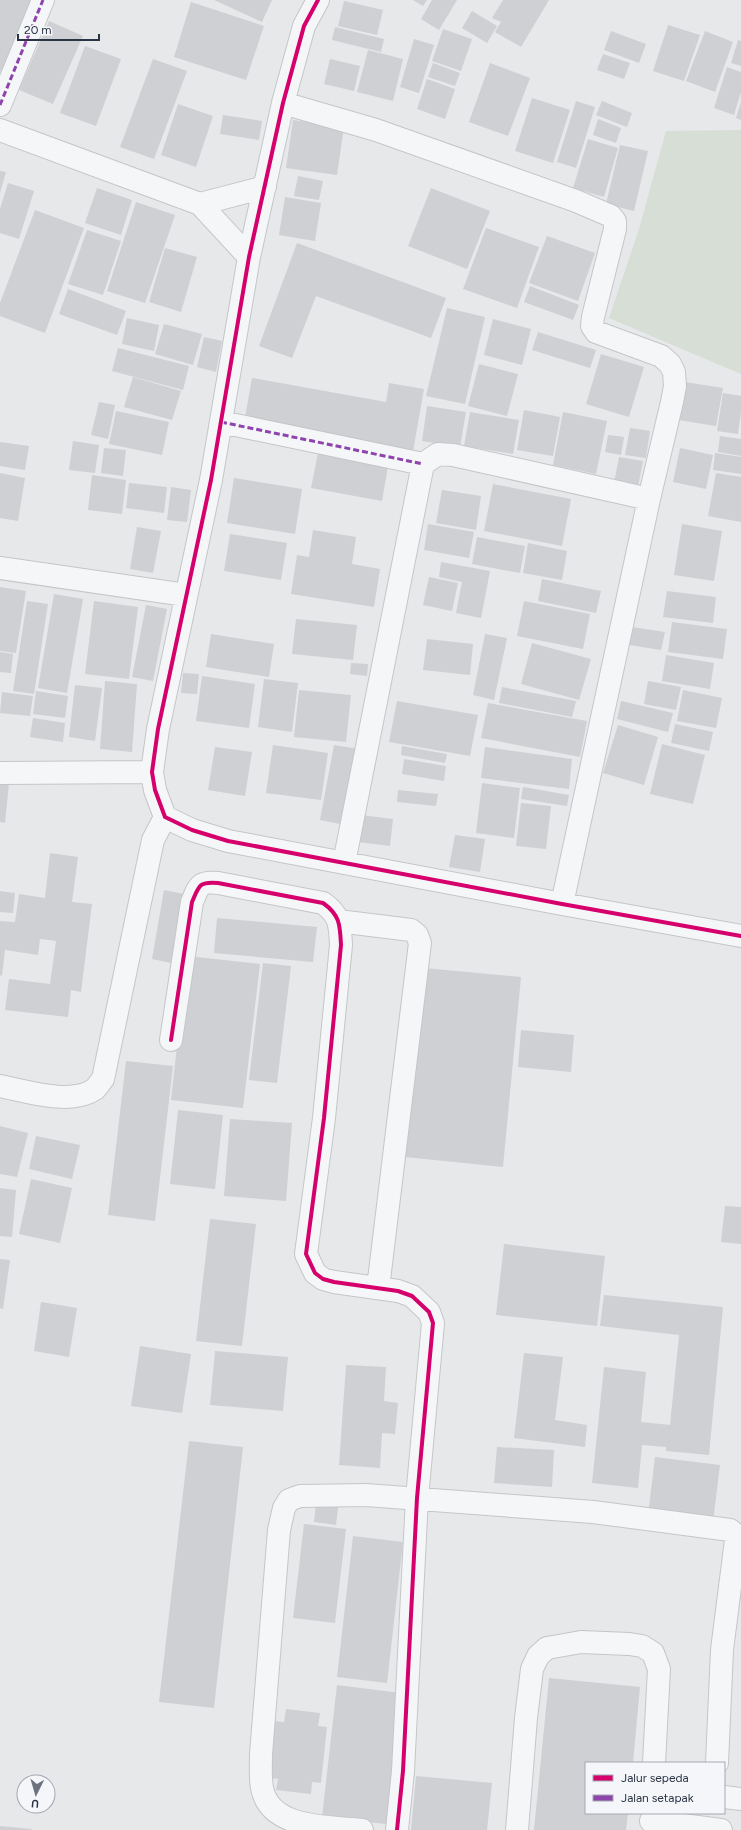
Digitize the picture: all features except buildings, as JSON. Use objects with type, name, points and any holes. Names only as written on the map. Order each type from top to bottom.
[{"type":"street","points":[[0,105],[43,0]]},
{"type":"street","points":[[318,0],[304,26],[283,102],[250,257],[211,480],[158,729],[152,772],[155,790],[165,817],[192,830],[228,841],[741,936]]},
{"type":"street","points":[[283,102],[376,130],[576,201],[611,216],[615,222],[615,229],[592,326],[596,332],[661,356],[670,364],[674,372],[675,386],[672,402],[649,499],[562,904]]},
{"type":"street","points":[[0,130],[200,204],[250,257]]},
{"type":"street","points":[[200,204],[265,187]]},
{"type":"street","points":[[221,422],[423,464]]},
{"type":"street","points":[[344,863],[423,464],[438,454],[453,455],[649,499]]},
{"type":"street","points":[[0,568],[186,595]]},
{"type":"street","points":[[0,773],[152,772]]},
{"type":"street","points":[[0,1086],[65,1097],[79,1095],[94,1089],[103,1079],[153,840],[165,817]]},
{"type":"street","points":[[171,1040],[192,902],[198,887],[206,882],[218,883],[323,903],[333,910],[338,921],[341,945],[340,961],[324,1118],[306,1254],[315,1273],[323,1279],[378,1288],[412,1296],[429,1312],[433,1323],[417,1498],[403,1771],[397,1830]]},
{"type":"street","points":[[338,921],[411,930],[417,935],[420,943],[378,1288]]},
{"type":"street","points":[[362,1830],[294,1822],[280,1815],[269,1804],[262,1788],[261,1754],[279,1530],[284,1508],[289,1500],[300,1496],[366,1495],[417,1498],[593,1512],[728,1529],[734,1533],[736,1540],[722,1650],[717,1762]]},
{"type":"street","points":[[517,1830],[526,1718],[532,1669],[538,1656],[547,1648],[581,1642],[642,1646],[653,1653],[659,1669],[654,1762]]},
{"type":"street","points":[[725,1797],[741,1799]]},
{"type":"street","points":[[651,1821],[714,1826]]},
{"type":"shaded area","points":[[741,130],[741,374],[609,318],[639,229],[666,131]]},
{"type":"marked path","points":[[0,105],[43,0]]},
{"type":"marked path","points":[[221,422],[423,464]]},
{"type":"cycle path","points":[[318,0],[304,26],[283,103],[249,257],[211,480],[158,729],[152,772],[155,790],[165,817],[192,830],[228,841],[741,936]]},
{"type":"cycle path","points":[[171,1040],[192,902],[200,886],[207,883],[218,883],[323,903],[329,907],[338,921],[341,945],[324,1118],[306,1254],[315,1273],[323,1279],[334,1282],[398,1291],[412,1296],[429,1312],[433,1323],[417,1498],[403,1771],[397,1830]]}]
